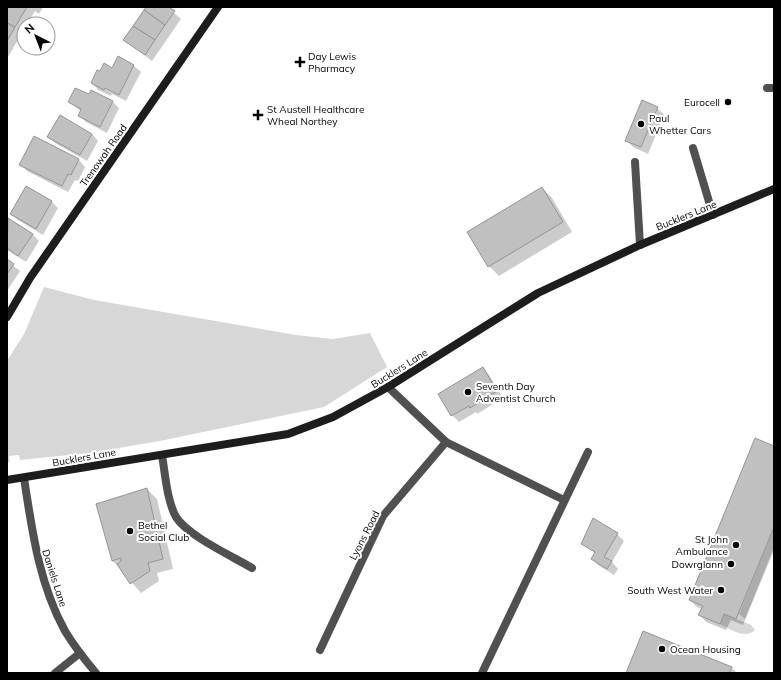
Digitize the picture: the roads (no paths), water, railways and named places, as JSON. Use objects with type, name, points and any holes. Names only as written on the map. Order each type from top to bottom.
[{"type":"street","name":"Trenowah Road","points":[[7,317],[30,278],[218,7]]},
{"type":"street","points":[[694,148],[713,215]]},
{"type":"street","points":[[635,162],[640,245]]},
{"type":"street","name":"Bucklers Lane","points":[[7,480],[288,434],[333,417],[388,387],[538,293],[640,245],[774,189]]},
{"type":"street","points":[[388,387],[446,442],[564,500]]},
{"type":"street","name":"Lyons Road","points":[[320,650],[384,516],[446,442]]},
{"type":"street","points":[[482,673],[588,452]]},
{"type":"street","points":[[162,454],[169,494],[176,517],[194,534],[252,568]]},
{"type":"street","name":"Daniels Lane","points":[[24,478],[35,547],[42,575],[54,608],[66,632],[96,673]]},
{"type":"street","points":[[55,673],[80,653]]},
{"type":"place","name":"Day Lewis Pharmacy","points":[[300,62]]},
{"type":"place","name":"Eurocell","points":[[728,102]]},
{"type":"place","name":"St Austell Healthcare Wheal Northey","points":[[258,115]]},
{"type":"place","name":"Paul Whetter Cars","points":[[641,124]]},
{"type":"place","name":"Seventh Day Adventist Church","points":[[468,392]]},
{"type":"place","name":"Bethel Social Club","points":[[130,531]]},
{"type":"place","name":"St John Ambulance","points":[[736,545]]},
{"type":"place","name":"Dowrglann","points":[[731,564]]},
{"type":"place","name":"South West Water","points":[[721,590]]},
{"type":"place","name":"Ocean Housing","points":[[662,649]]}]
